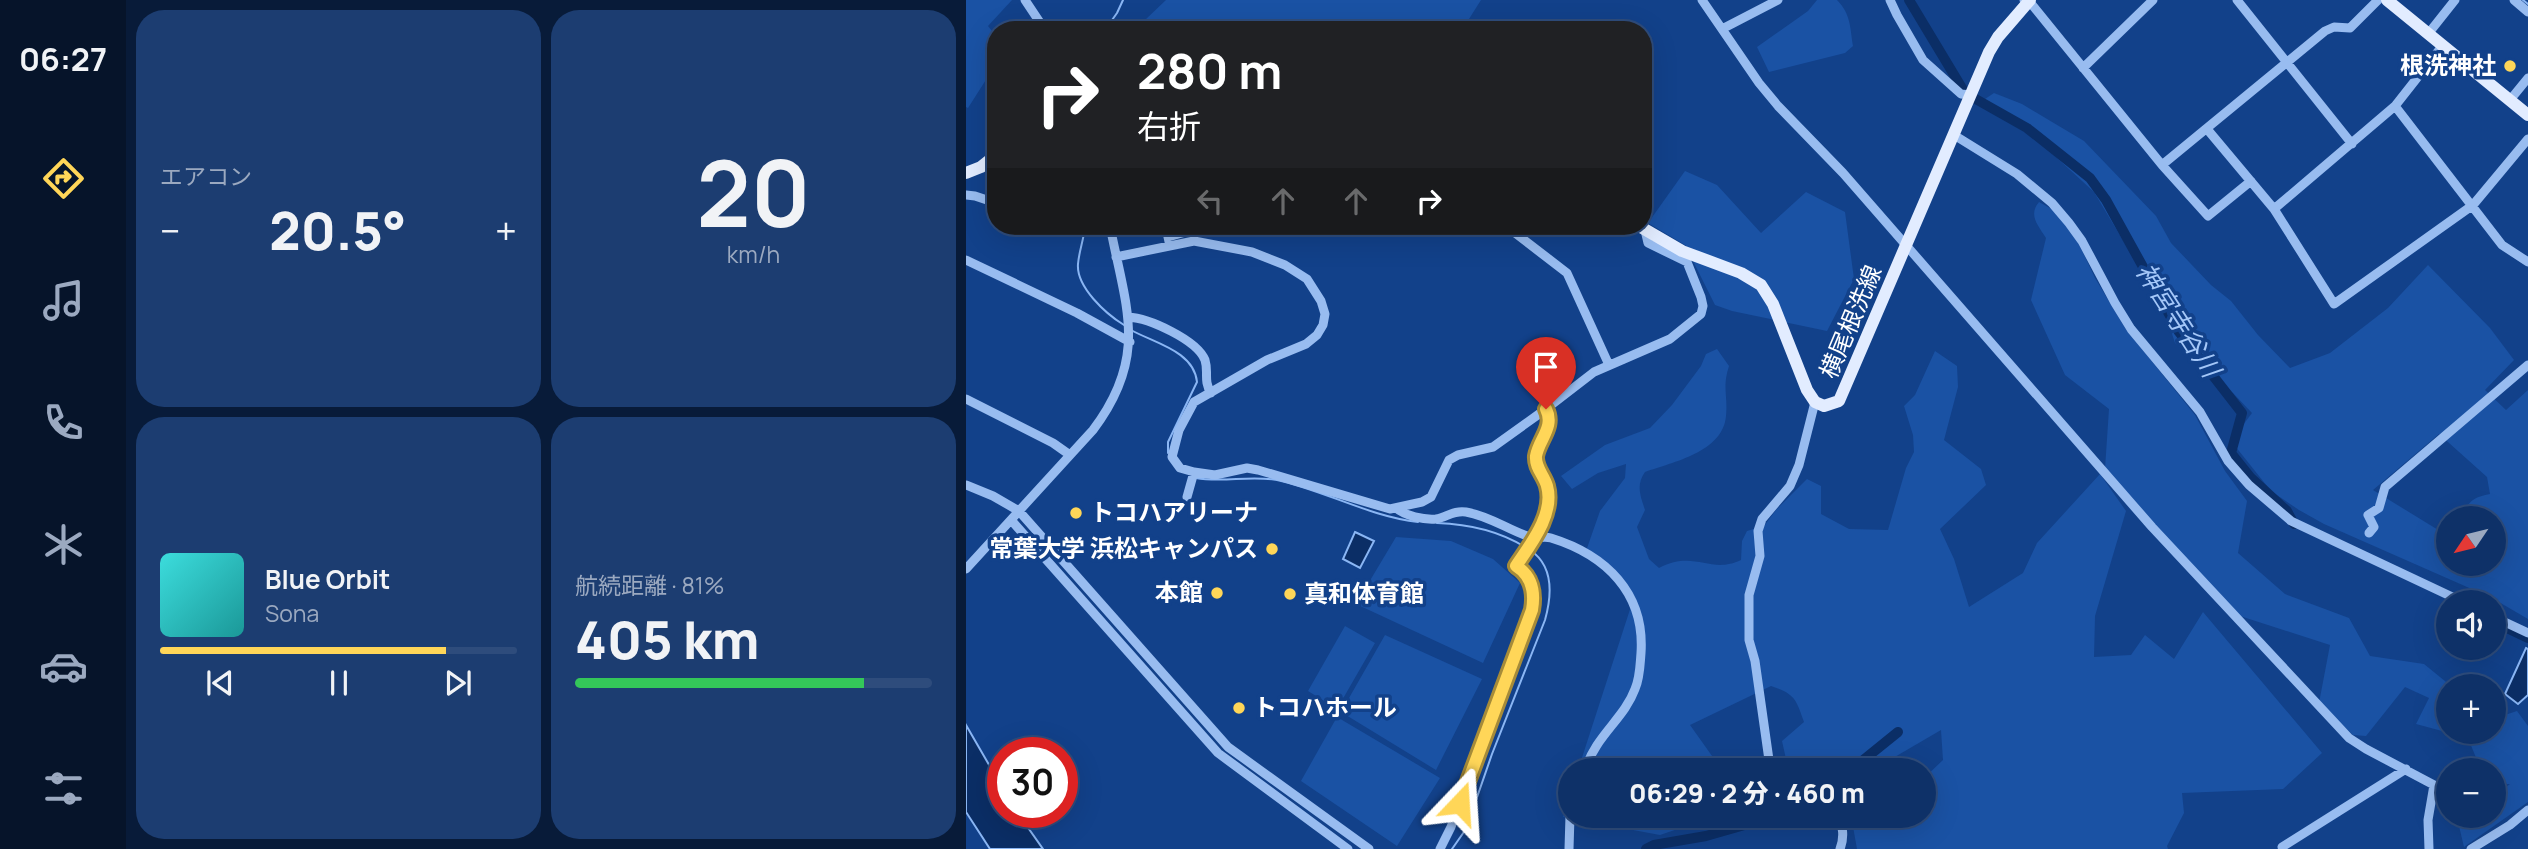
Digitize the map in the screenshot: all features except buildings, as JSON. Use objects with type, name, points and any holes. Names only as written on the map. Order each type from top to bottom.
[{"type":"main road","name":"横尾根洗線","points":[[1652,234],[1682,251],[1741,273],[1761,285],[1773,304],[1807,390],[1815,402],[1830,406],[1839,401],[1998,37],[2027,0]]},
{"type":"main road","points":[[2387,0],[2528,115]]},
{"type":"main road","points":[[966,173],[987,162]]},
{"type":"street","points":[[1025,0],[1039,21]]},
{"type":"street","points":[[1702,0],[1759,83],[1843,173],[2152,527],[2349,738],[2434,785],[2428,820],[2429,849]]},
{"type":"street","points":[[1722,29],[1779,0]]},
{"type":"street","points":[[1890,0],[1923,60],[1961,94],[1971,95]]},
{"type":"street","points":[[2027,0],[2162,165],[2208,216],[2251,181]]},
{"type":"street","points":[[2083,68],[2153,0]]},
{"type":"street","points":[[2237,0],[2352,144]]},
{"type":"street","points":[[2162,165],[2325,31],[2334,27],[2350,27],[2378,0]]},
{"type":"street","points":[[2428,34],[2455,0]]},
{"type":"street","points":[[2514,0],[2528,12]]},
{"type":"street","points":[[2274,209],[2395,106],[2443,45]]},
{"type":"street","points":[[2510,100],[2528,78]]},
{"type":"street","points":[[2395,106],[2502,245],[2528,262]]},
{"type":"street","points":[[2207,129],[2274,209],[2334,304],[2473,205],[2528,139]]},
{"type":"street","points":[[1954,135],[1997,159],[2052,203],[2082,241],[2132,329],[2200,412],[2228,461],[2258,492],[2291,521],[2438,590]]},
{"type":"street","points":[[966,195],[987,201]]},
{"type":"street","points":[[966,569],[1093,430],[1112,401],[1125,369],[1130,342],[1128,317],[1112,235]]},
{"type":"street","points":[[1170,246],[1168,237],[1175,235]]},
{"type":"street","points":[[1518,235],[1567,273],[1609,365]]},
{"type":"street","points":[[1116,257],[1194,242],[1252,252],[1296,271],[1315,289],[1325,314],[1317,335],[1306,344],[1267,360],[1194,402],[1175,441],[1172,457],[1175,464],[1194,474],[1215,475],[1247,468],[1258,470],[1390,509],[1422,502],[1431,497],[1449,460],[1458,455],[1493,447],[1594,372],[1670,339],[1701,314],[1703,306],[1687,262],[1648,243],[1645,235]]},
{"type":"street","points":[[966,260],[1077,313],[1130,342]]},
{"type":"street","points":[[1128,317],[1145,320],[1195,346],[1205,359],[1206,383],[1211,393]]},
{"type":"street","points":[[2369,533],[2374,527],[2368,515],[2379,508],[2385,487],[2528,365]]},
{"type":"street","points":[[966,399],[1053,443],[1070,455]]},
{"type":"street","points":[[1769,758],[1755,661],[1749,640],[1749,595],[1760,556],[1758,531],[1762,519],[1790,486],[1799,465],[1815,402]]},
{"type":"street","points":[[1440,849],[1451,827],[1532,610],[1532,588],[1524,571],[1516,566],[1540,528],[1548,498],[1547,485],[1536,462],[1537,451],[1547,432],[1549,421],[1546,409]]},
{"type":"street","points":[[1187,497],[1194,474]]},
{"type":"street","points":[[966,485],[1019,511],[1228,747],[1369,849]]},
{"type":"street","points":[[1396,508],[1417,517],[1437,519],[1458,511],[1470,513],[1487,517],[1531,542],[1549,537],[1606,566],[1630,596],[1641,621],[1637,687],[1602,735],[1591,758]]},
{"type":"street","points":[[1011,520],[1218,753],[1348,849]]},
{"type":"street","points":[[2506,623],[2528,633]]},
{"type":"street","points":[[2282,847],[2406,769]]},
{"type":"street","points":[[2471,849],[2510,825],[2528,810]]},
{"type":"street","points":[[1569,849],[1570,828]]},
{"type":"street","points":[[1840,849],[1843,842],[1842,828]]},
{"type":"shaded area","points":[[966,0],[1012,0],[993,21],[987,21],[987,78],[968,108]]},
{"type":"shaded area","points":[[1166,0],[1481,0],[1468,21],[1145,20]]},
{"type":"shaded area","points":[[1817,0],[1837,0],[1842,5],[1849,22],[1853,46],[1845,53],[1769,72],[1757,47],[1808,11]]},
{"type":"shaded area","points":[[1994,93],[2022,104],[2084,141],[2156,216],[2171,243],[2211,285],[2231,301],[2258,335],[2290,368],[2330,353],[2388,308],[2428,265],[2490,328],[2514,360],[2485,390],[2506,410],[2528,390],[2528,619],[2506,606],[2506,590],[2474,590],[2442,576],[2506,576],[2506,506],[2468,506],[2479,497],[2490,494],[2487,477],[2439,434],[2373,490],[2436,529],[2436,573],[2324,524],[2271,491],[2231,441],[2252,413],[2175,343],[2164,309],[2094,192],[2044,146],[1985,99]]},
{"type":"shaded area","points":[[1685,171],[1717,185],[1761,233],[1806,192],[1845,212],[1854,279],[1827,331],[1732,311],[1715,305],[1685,245],[1652,225],[1652,217]]},
{"type":"shaded area","points":[[2039,202],[2057,212],[2079,244],[2095,278],[2125,328],[2195,415],[2225,471],[2247,501],[2238,553],[2285,594],[2349,618],[2370,656],[2424,664],[2436,674],[2436,729],[2416,724],[2429,698],[2405,687],[2366,736],[2353,735],[2319,703],[2330,645],[2240,616],[2184,563],[2137,503],[2105,469],[2109,409],[2065,375],[2031,300],[2046,238],[2034,216]]},
{"type":"shaded area","points":[[1717,349],[1729,366],[1723,428],[1716,439],[1706,447],[1695,454],[1645,472],[1640,481],[1640,495],[1645,510],[1637,527],[1649,559],[1659,568],[1683,561],[1720,565],[1741,560],[1742,541],[1747,531],[1764,526],[1807,479],[1821,486],[1821,514],[1849,529],[1888,530],[1906,468],[1914,452],[1913,435],[1904,406],[1915,395],[1935,351],[1957,366],[1958,387],[1944,440],[1981,469],[1986,485],[1940,529],[1954,559],[1969,607],[2023,573],[2037,543],[2100,474],[2126,511],[2095,616],[2094,657],[2131,655],[2145,635],[2174,659],[2203,612],[2322,753],[2283,789],[2182,793],[2184,813],[2167,846],[2168,849],[1857,849],[1853,828],[1936,828],[1936,767],[1943,760],[1941,730],[1893,758],[1786,758],[1782,741],[1804,722],[1794,698],[1771,686],[1690,725],[1713,758],[1582,758],[1634,597],[1614,569],[1586,551],[1600,511],[1625,478],[1626,464],[1598,473],[1572,489],[1561,476],[1605,445],[1650,428],[1672,405],[1701,366],[1706,354]]},
{"type":"shaded area","points":[[1355,532],[1374,541],[1360,568],[1343,559]]},
{"type":"shaded area","points":[[1396,537],[1451,541],[1493,559],[1520,583],[1483,663],[1356,604]]},
{"type":"shaded area","points":[[1345,626],[1375,643],[1337,709],[1308,691]]},
{"type":"shaded area","points":[[1385,635],[1482,679],[1436,770],[1341,712]]},
{"type":"shaded area","points":[[2526,648],[2528,695],[2518,704],[2506,692]]},
{"type":"shaded area","points":[[2517,711],[2528,726],[2528,802],[2506,817],[2506,787],[2510,784],[2506,784],[2506,758],[2476,758],[2470,744],[2506,744],[2506,715]]},
{"type":"shaded area","points":[[1337,717],[1440,778],[1397,846],[1301,781]]},
{"type":"shaded area","points":[[966,725],[987,761],[987,828],[1028,828],[1043,849],[990,849],[966,812]]},
{"type":"shaded area","points":[[1622,828],[1681,828],[1660,835]]},
{"type":"shaded area","points":[[2459,828],[2491,828],[2464,847]]},
{"type":"waterway","points":[[1111,21],[1123,0]]},
{"type":"waterway","name":"神宮寺谷川","points":[[1909,0],[1965,93],[2027,128],[2090,178],[2106,200],[2179,332],[2242,413],[2231,453],[2251,478],[2287,511],[2294,524]]},
{"type":"waterway","points":[[2523,0],[2528,4]]},
{"type":"waterway","points":[[1083,235],[1078,264],[1082,282],[1101,307],[1124,325]]},
{"type":"waterway","points":[[1131,330],[1181,355],[1194,371],[1197,382],[1168,442],[1168,453]]},
{"type":"waterway","points":[[1196,478],[1277,480],[1383,515],[1418,522]]},
{"type":"waterway","points":[[1437,523],[1482,529],[1525,547]]},
{"type":"waterway","points":[[1452,849],[1466,829],[1492,754],[1545,620],[1549,582],[1543,564],[1530,550]]},
{"type":"waterway","name":"神宮寺谷川","points":[[2509,629],[2528,638]]},
{"type":"waterway","points":[[1866,758],[1898,732]]},
{"type":"waterway","points":[[1646,849],[1734,828]]},
{"type":"place","name":"根洗神社","points":[[2510,66]]},
{"type":"place","name":"トコハアリーナ","points":[[1076,513]]},
{"type":"place","name":"常葉大学 浜松キャンパス","points":[[1272,549]]},
{"type":"place","name":"本館","points":[[1217,593]]},
{"type":"place","name":"真和体育館","points":[[1290,594]]},
{"type":"place","name":"トコハホール","points":[[1239,708]]},
{"type":"route","points":[[1460,803],[1532,610],[1534,598],[1529,578],[1516,566],[1540,528],[1548,498],[1547,485],[1536,462],[1537,451],[1547,432],[1549,421],[1546,409]]}]
